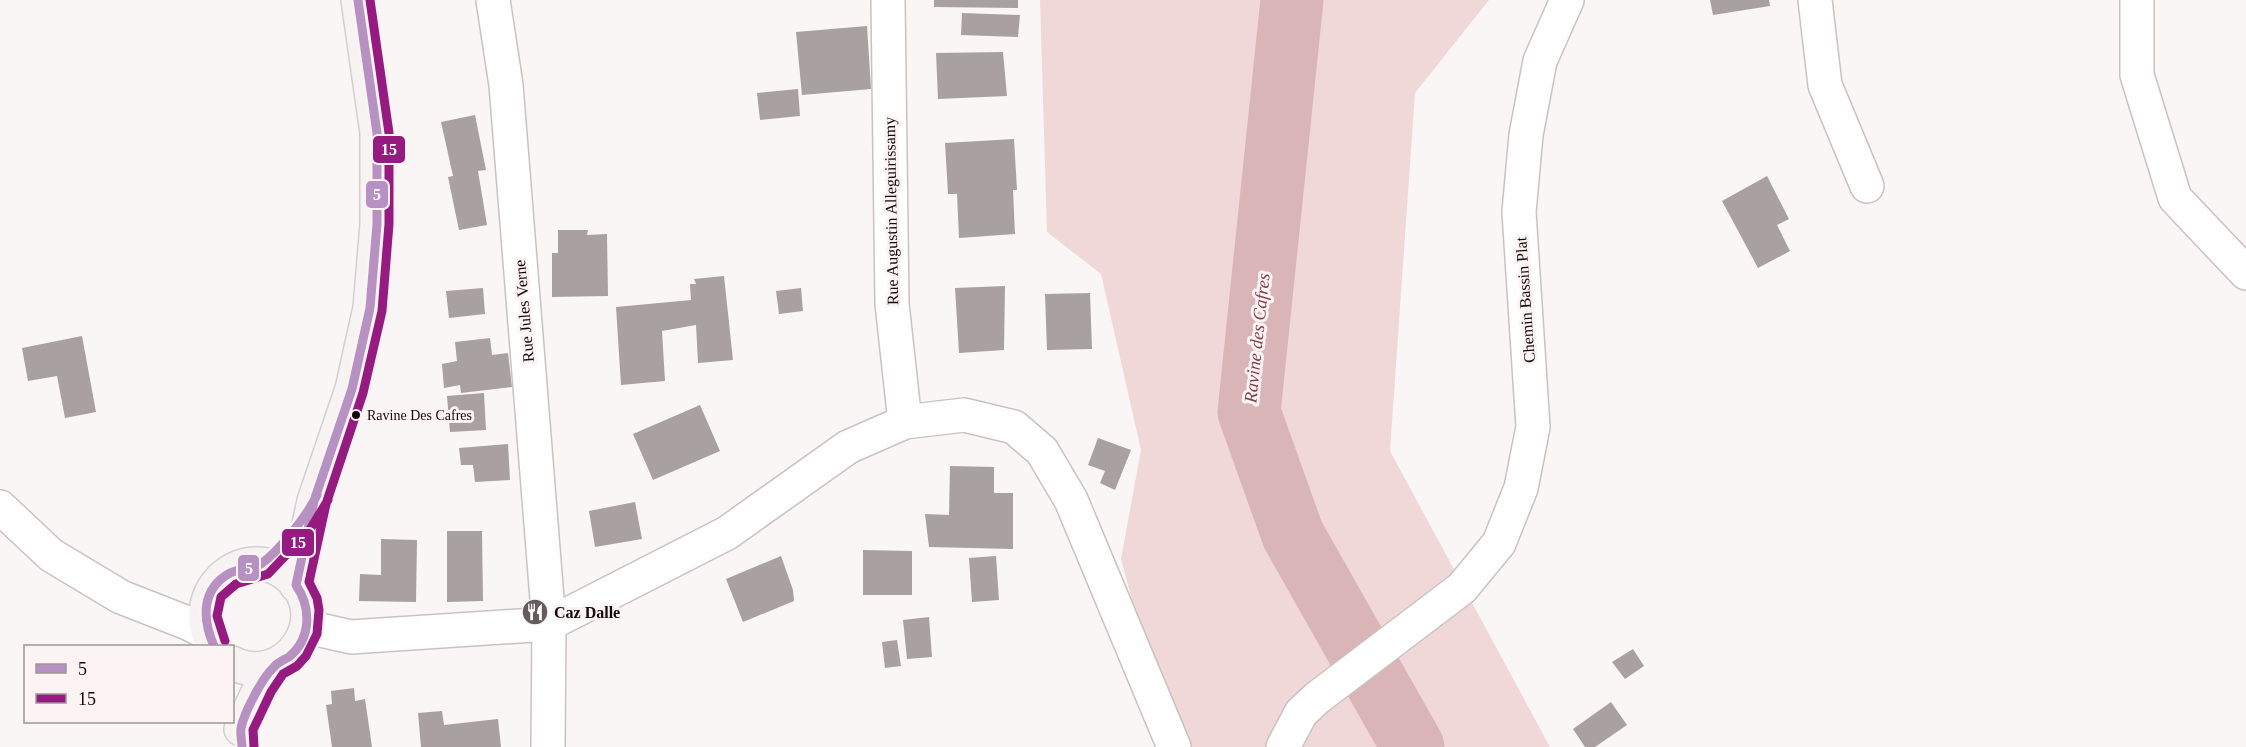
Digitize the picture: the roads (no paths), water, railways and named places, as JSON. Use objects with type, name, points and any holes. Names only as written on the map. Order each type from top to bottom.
[{"type":"main road","points":[[296,585],[315,501],[352,389],[370,308],[377,224],[377,133],[358,0]]},
{"type":"main road","points":[[260,565],[292,531],[315,501]]},
{"type":"main road","points":[[210,640],[204,618],[209,596],[214,586],[226,574],[242,567],[260,565],[277,569],[292,579],[303,592],[308,610],[307,627],[300,644],[289,657],[274,666],[258,669],[234,664]]},
{"type":"main road","points":[[242,738],[261,686],[274,666]]},
{"type":"main road","points":[[234,689],[242,738]]},
{"type":"street","name":"Rue Jules Verne","points":[[493,0],[506,86],[549,624],[548,747]]},
{"type":"street","name":"Rue Augustin Alleguirissamy","points":[[888,0],[892,304],[905,422]]},
{"type":"street","name":"Chemin Bassin Plat","points":[[1283,747],[1301,713],[1317,698],[1462,588],[1499,543],[1521,488],[1533,427],[1519,212],[1526,135],[1540,61],[1568,0]]},
{"type":"street","points":[[1815,0],[1825,85],[1867,186]]},
{"type":"street","points":[[2137,0],[2137,75],[2175,198],[2246,273]]},
{"type":"street","points":[[307,627],[351,637],[549,624],[727,533],[848,447],[905,422],[964,415],[1014,427],[1042,451],[1071,500],[1174,747]]},
{"type":"street","points":[[0,507],[51,555],[121,597],[190,624],[210,640]]},
{"type":"street","points":[[156,610],[194,602],[209,596]]},
{"type":"waterway","name":"Ravine des Cafres","points":[[1292,0],[1249,412],[1293,535],[1413,747]]},
{"type":"place","name":"Ravine Des Cafres","points":[[356,415]]},
{"type":"place","name":"Caz Dalle","points":[[535,612]]}]
